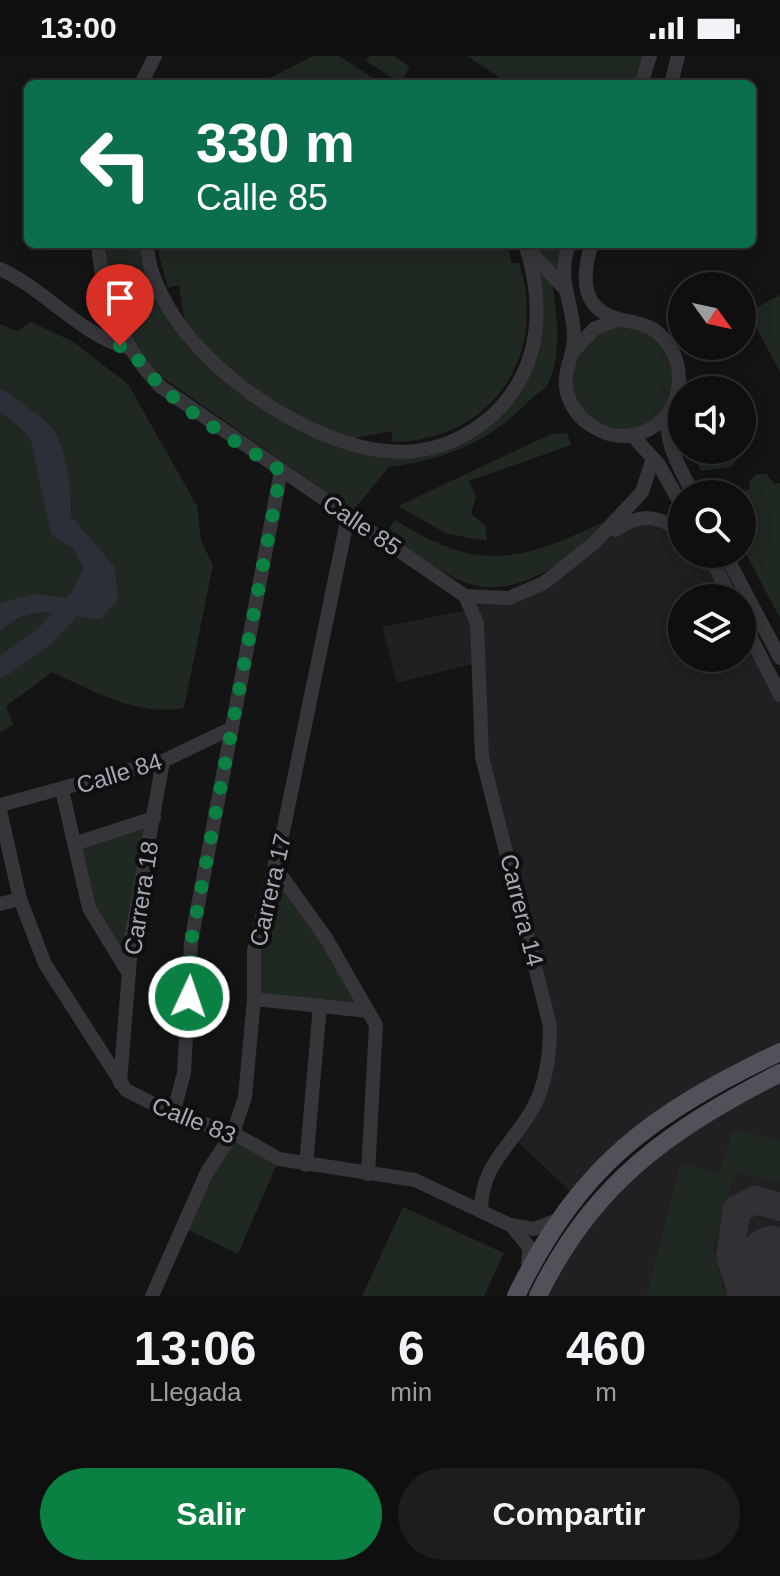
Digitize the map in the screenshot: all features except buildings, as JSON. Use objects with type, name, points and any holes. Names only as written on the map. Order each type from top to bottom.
[{"type":"main road","points":[[516,1296],[562,1218],[598,1172],[639,1132],[701,1090],[779,1052]]},
{"type":"main road","points":[[538,1296],[561,1253],[593,1209],[654,1148],[711,1109],[780,1073]]},
{"type":"street","points":[[143,80],[155,56]]},
{"type":"street","points":[[642,80],[650,56]]},
{"type":"street","points":[[672,80],[678,56]]},
{"type":"street","points":[[99,248],[109,300],[130,348]]},
{"type":"street","points":[[148,248],[154,281],[168,309],[231,377],[262,400],[312,428],[361,446],[399,452],[438,446],[474,430],[494,414],[519,383],[533,346],[537,320],[534,281],[525,248]]},
{"type":"street","points":[[527,248],[563,287]]},
{"type":"street","points":[[591,248],[587,266],[588,293],[592,302],[616,320],[648,326],[672,349],[679,376]]},
{"type":"street","points":[[544,266],[557,265],[567,251]]},
{"type":"street","points":[[567,251],[563,287],[571,315],[572,353],[566,387],[576,412],[600,431],[620,437],[653,427],[668,413]]},
{"type":"street","name":"Calle 85","points":[[0,269],[27,281],[109,341],[130,348],[150,377],[175,399],[465,596]]},
{"type":"street","points":[[572,353],[594,329],[616,320]]},
{"type":"street","points":[[632,435],[653,458],[668,483]]},
{"type":"street","points":[[594,543],[642,492],[653,458]]},
{"type":"street","points":[[173,1114],[184,1073],[191,942],[281,471]]},
{"type":"street","name":"Carrera 17","points":[[152,1296],[207,1172],[233,1133],[245,1097],[254,999],[254,951],[275,867],[348,516]]},
{"type":"street","points":[[465,596],[493,600],[529,592],[633,518],[643,516],[668,523]]},
{"type":"street","points":[[732,568],[780,658]]},
{"type":"street","name":"Carrera 14","points":[[465,596],[477,623],[482,757],[550,1026],[550,1052],[541,1090],[526,1120],[482,1184],[481,1211]]},
{"type":"street","points":[[756,648],[780,695]]},
{"type":"street","name":"Calle 84","points":[[0,807],[163,761],[232,728]]},
{"type":"street","name":"Carrera 18","points":[[120,1083],[132,934],[163,761]]},
{"type":"street","points":[[62,790],[89,908],[129,972]]},
{"type":"street","name":"Calle 83","points":[[0,807],[20,899],[45,964],[120,1083],[137,1096],[173,1114],[233,1133],[279,1159],[415,1180],[510,1225],[534,1229],[562,1218]]},
{"type":"street","points":[[74,844],[154,818]]},
{"type":"street","points":[[275,867],[326,938],[376,1025],[368,1174]]},
{"type":"street","points":[[0,904],[20,899]]},
{"type":"street","points":[[254,999],[368,1011]]},
{"type":"street","points":[[306,1165],[320,1005]]},
{"type":"street","points":[[510,1225],[529,1247],[527,1274]]},
{"type":"shaded area","points":[[313,56],[339,56],[376,80],[266,80]]},
{"type":"shaded area","points":[[369,56],[394,56],[410,67],[402,80],[395,80],[366,61]]},
{"type":"shaded area","points":[[467,56],[650,56],[642,80],[503,80]]},
{"type":"shaded area","points":[[105,248],[147,248],[185,323],[179,285],[168,288],[157,248],[509,248],[511,263],[519,263],[526,297],[526,330],[518,361],[504,387],[483,410],[457,427],[426,438],[391,442],[393,431],[345,440],[360,446],[438,446],[503,404],[535,333],[524,248],[568,248],[563,268],[552,278],[556,356],[546,386],[500,427],[466,446],[430,459],[389,467],[353,511],[158,374],[127,329],[111,281]]},
{"type":"shaded area","points":[[780,295],[780,372],[756,327],[756,308]]},
{"type":"shaded area","points":[[31,322],[72,341],[128,384],[197,506],[201,541],[213,565],[184,708],[167,710],[133,706],[52,672],[6,706],[13,725],[0,732],[0,631],[27,615],[41,611],[118,599],[115,567],[71,516],[72,505],[57,435],[47,423],[0,392],[0,324],[17,331]]},
{"type":"shaded area","points":[[637,323],[668,346],[672,376],[668,376],[668,410],[628,436],[576,412],[566,371],[594,329]]},
{"type":"shaded area","points":[[0,392],[39,416],[52,428],[60,442],[68,475],[71,516],[115,567],[118,599],[101,619],[37,613],[26,615],[0,631],[0,604],[33,594],[79,599],[91,591],[96,580],[89,557],[62,540],[52,484],[41,451],[18,423],[0,411]]},
{"type":"shaded area","points":[[0,411],[18,423],[41,451],[52,484],[62,540],[86,555],[94,566],[96,580],[91,590],[82,597],[0,604]]},
{"type":"shaded area","points":[[567,433],[571,445],[469,481],[476,497],[471,514],[485,525],[487,541],[447,534],[398,506],[551,434]]},
{"type":"shaded area","points":[[697,464],[734,464],[732,467],[701,471]]},
{"type":"shaded area","points":[[757,474],[766,474],[775,484],[780,483],[780,618],[754,568],[756,480],[750,480]]},
{"type":"shaded area","points":[[633,518],[668,527],[668,568],[716,568],[724,584],[668,584],[668,672],[756,672],[756,648],[780,695],[780,1052],[701,1090],[576,1197],[513,1137],[526,1120],[550,1052],[482,757],[480,662],[397,683],[382,627],[472,609],[465,596],[509,598]]},
{"type":"shaded area","points":[[395,520],[451,548],[498,556],[546,546],[603,522],[577,549],[544,572],[508,586],[489,587],[470,584],[448,574],[385,534]]},
{"type":"shaded area","points":[[154,818],[129,972],[107,937],[74,844]]},
{"type":"shaded area","points":[[275,867],[368,1011],[254,999],[254,951]]},
{"type":"shaded area","points":[[780,1073],[780,1296],[538,1296],[612,1186]]},
{"type":"shaded area","points":[[732,1129],[780,1141],[780,1183],[735,1172],[713,1250],[726,1296],[646,1296],[681,1163],[720,1173]]},
{"type":"shaded area","points":[[233,1133],[279,1159],[238,1254],[182,1227]]},
{"type":"shaded area","points":[[403,1207],[504,1253],[484,1296],[362,1296]]},
{"type":"waterway","points":[[0,399],[27,420],[40,436],[60,529],[80,541],[95,568],[79,599],[46,635],[0,668]]},
{"type":"taxiway","points":[[743,1296],[730,1256],[737,1209],[756,1200],[780,1207]]},
{"type":"taxiway","points":[[773,1262],[780,1258]]},
{"type":"runway","points":[[763,1296],[773,1262]]},
{"type":"route","points":[[120,346],[130,348],[150,377],[175,399],[281,471],[191,942],[189,997]]}]
